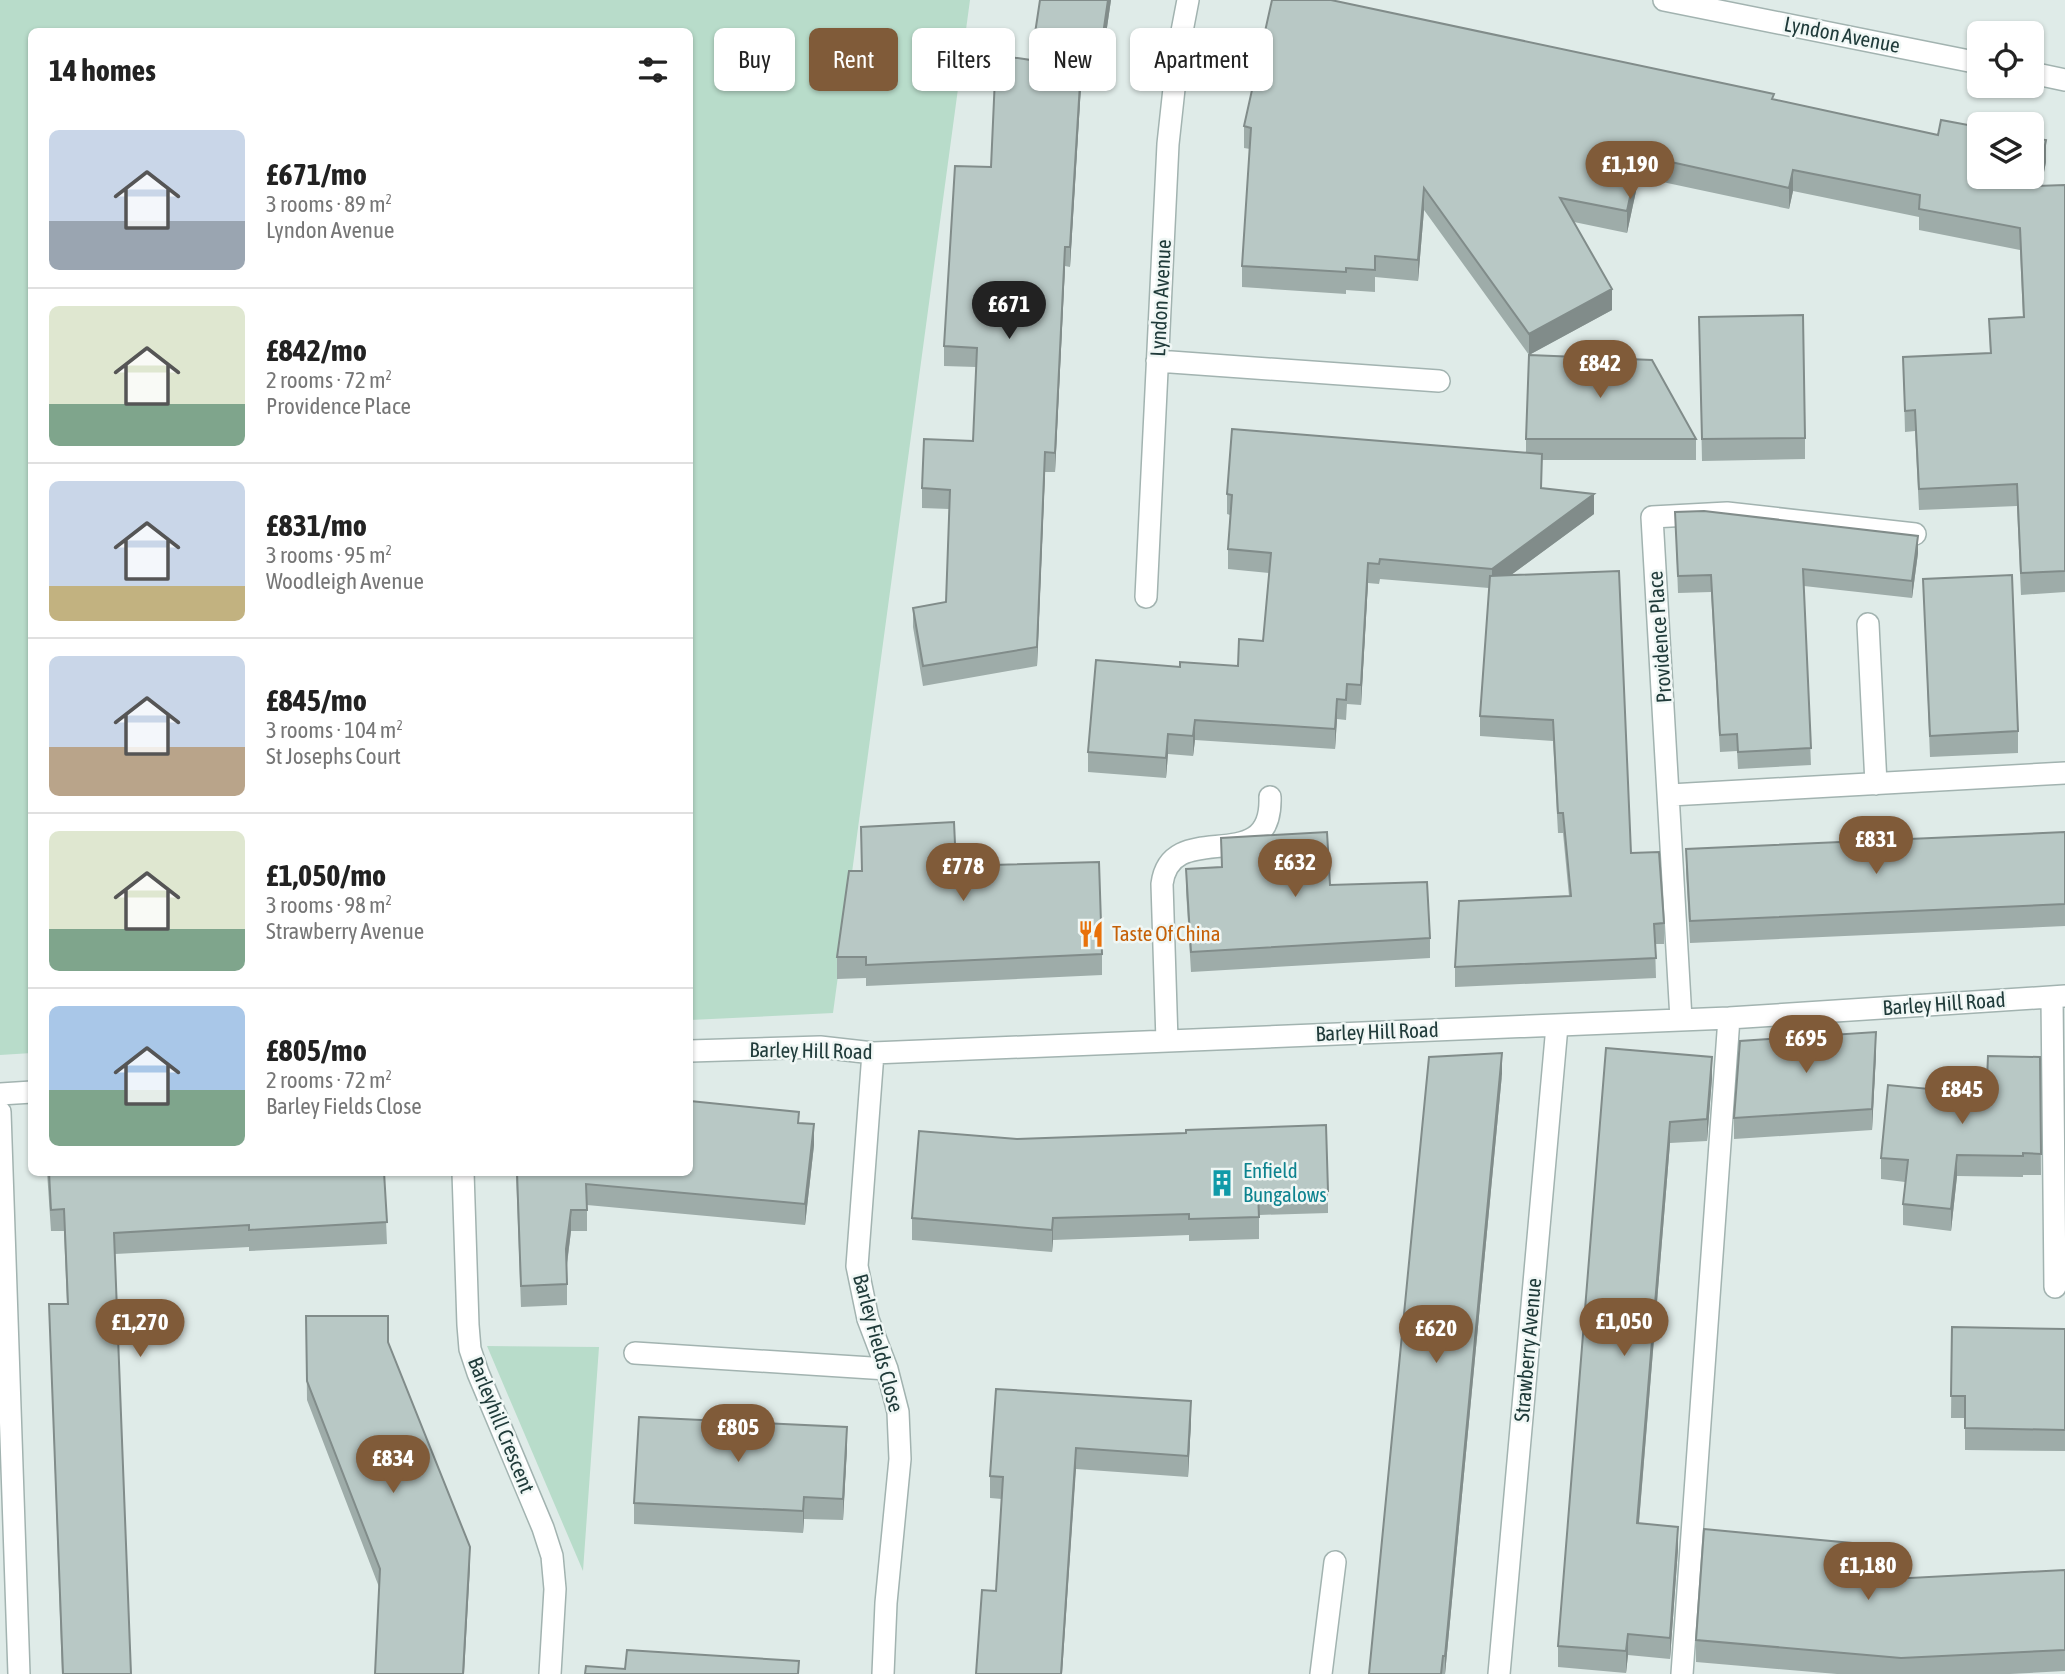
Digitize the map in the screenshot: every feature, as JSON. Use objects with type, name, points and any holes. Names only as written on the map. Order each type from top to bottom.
[{"type":"street","name":"Lyndon Avenue","points":[[1146,597],[1168,144],[1178,52],[1188,0]]},
{"type":"street","name":"Lyndon Avenue","points":[[1664,0],[1967,61]]},
{"type":"street","points":[[2044,76],[2065,80]]},
{"type":"street","points":[[1157,361],[1439,381]]},
{"type":"street","name":"Providence Place","points":[[1681,1019],[1652,517],[1727,513],[1915,534]]},
{"type":"street","points":[[1868,624],[1876,784]]},
{"type":"street","points":[[1670,795],[2065,773]]},
{"type":"street","points":[[1167,1041],[1162,884],[1164,872],[1169,861],[1189,849],[1245,844],[1257,835],[1265,824],[1270,811],[1270,797]]},
{"type":"street","points":[[2055,1287],[2059,996]]},
{"type":"street","name":"Barley Hill Road","points":[[693,1051],[820,1047],[873,1053],[1557,1026],[1729,1018],[2059,996]]},
{"type":"street","points":[[1682,1674],[1729,1018]]},
{"type":"street","name":"Strawberry Avenue","points":[[1499,1674],[1557,1026]]},
{"type":"street","name":"Barley Fields Close","points":[[873,1053],[857,1266],[868,1319],[887,1369],[898,1412],[900,1459],[886,1603],[883,1674]]},
{"type":"street","points":[[0,1094],[28,1092]]},
{"type":"street","points":[[0,1112],[19,1674]]},
{"type":"street","name":"Barleyhill Crescent","points":[[463,1176],[470,1349],[552,1556],[555,1589],[550,1674]]},
{"type":"street","points":[[635,1353],[887,1369]]},
{"type":"street","points":[[1321,1674],[1335,1562]]},
{"type":"green space","points":[[0,0],[970,0],[966,28],[912,28],[912,91],[958,91],[833,1013],[693,1020],[693,28],[28,28],[28,1053],[0,1055]]},
{"type":"green space","points":[[487,1346],[599,1347],[583,1571]]},
{"type":"building","points":[[1040,0],[1108,0],[1104,28],[1036,28]]},
{"type":"building","points":[[1272,0],[1331,0],[1774,94],[1772,99],[1938,135],[1941,120],[1967,125],[1967,189],[2044,189],[2044,186],[2065,185],[2065,571],[2021,573],[2017,484],[1919,489],[1915,410],[1905,411],[1903,357],[1991,353],[1989,319],[2024,317],[2020,228],[1919,209],[1920,195],[1793,170],[1789,188],[1639,155],[1627,211],[1560,198],[1612,289],[1529,334],[1424,188],[1418,260],[1375,256],[1375,270],[1346,268],[1346,272],[1242,266],[1251,128],[1244,126],[1252,91],[1273,91],[1273,28],[1266,28]]},
{"type":"building","points":[[1015,58],[1029,60],[1029,91],[1080,91],[1070,247],[1065,247],[1055,453],[1045,452],[1037,647],[923,666],[913,608],[946,602],[950,490],[922,488],[924,439],[973,441],[977,348],[944,346],[955,166],[991,167],[994,91],[1015,91]]},
{"type":"building","points":[[1803,315],[1805,438],[1702,439],[1699,317]]},
{"type":"building","points":[[1529,355],[1652,360],[1696,439],[1526,439]]},
{"type":"building","points":[[1232,429],[1542,454],[1541,488],[1594,494],[1492,569],[1380,559],[1379,564],[1368,563],[1361,685],[1347,684],[1346,700],[1337,699],[1335,729],[1195,720],[1193,736],[1168,734],[1166,758],[1088,752],[1096,660],[1180,667],[1180,662],[1238,666],[1239,639],[1263,641],[1271,553],[1228,549],[1232,495],[1227,494]]},
{"type":"building","points":[[1704,511],[1918,536],[1912,581],[1803,569],[1811,748],[1738,752],[1737,734],[1720,735],[1711,575],[1678,576],[1675,512]]},
{"type":"building","points":[[1619,571],[1631,853],[1659,852],[1664,923],[1654,924],[1656,958],[1455,967],[1459,901],[1571,896],[1563,813],[1558,813],[1553,720],[1480,716],[1490,576]]},
{"type":"building","points":[[2012,575],[2018,731],[1930,736],[1923,579]]},
{"type":"building","points":[[954,822],[956,866],[1099,862],[1102,954],[866,965],[866,957],[837,957],[849,871],[862,871],[861,827]]},
{"type":"building","points":[[1327,832],[1330,885],[1427,882],[1430,938],[1191,952],[1186,869],[1222,867],[1221,838]]},
{"type":"building","points":[[2065,832],[2065,904],[1690,921],[1686,849]]},
{"type":"building","points":[[1876,1032],[1872,1109],[1734,1118],[1740,1041]]},
{"type":"building","points":[[1606,1048],[1712,1057],[1707,1119],[1670,1122],[1637,1523],[1678,1527],[1670,1638],[1628,1634],[1626,1651],[1558,1646]]},
{"type":"building","points":[[1502,1053],[1445,1656],[1441,1674],[1369,1674],[1429,1057]]},
{"type":"building","points":[[1988,1056],[2040,1057],[2041,1154],[1957,1155],[1951,1209],[1903,1204],[1908,1160],[1881,1158],[1888,1085],[1971,1093],[1971,1080],[1987,1080]]},
{"type":"building","points":[[693,1101],[799,1112],[798,1123],[814,1124],[805,1204],[586,1184],[587,1210],[571,1210],[566,1249],[567,1284],[521,1286],[517,1176],[693,1176]]},
{"type":"building","points":[[1326,1125],[1328,1191],[1258,1193],[1259,1217],[1189,1219],[1189,1214],[1053,1218],[1052,1230],[912,1218],[919,1131],[1017,1139]]},
{"type":"building","points":[[49,1176],[384,1176],[387,1222],[249,1230],[249,1225],[114,1233],[131,1674],[63,1674],[49,1304],[68,1304],[64,1209],[51,1210]]},
{"type":"building","points":[[306,1316],[388,1316],[388,1342],[470,1547],[463,1674],[375,1674],[380,1569],[307,1381]]},
{"type":"building","points":[[1952,1327],[2065,1329],[2065,1430],[1965,1428],[1965,1396],[1951,1396]]},
{"type":"building","points":[[996,1389],[1191,1401],[1188,1456],[1076,1448],[1061,1674],[976,1674],[982,1590],[996,1591],[1003,1477],[990,1476]]},
{"type":"building","points":[[639,1417],[847,1427],[843,1499],[804,1497],[803,1511],[634,1503]]},
{"type":"building","points":[[1704,1529],[1894,1547],[1891,1579],[2065,1570],[2065,1650],[1901,1658],[1696,1640]]},
{"type":"building","points":[[627,1650],[799,1661],[798,1674],[585,1674],[586,1666],[625,1669]]},
{"type":"place","name":"Taste Of China","points":[[1091,934]]},
{"type":"place","name":"Enfield Bungalows","points":[[1222,1183]]}]
